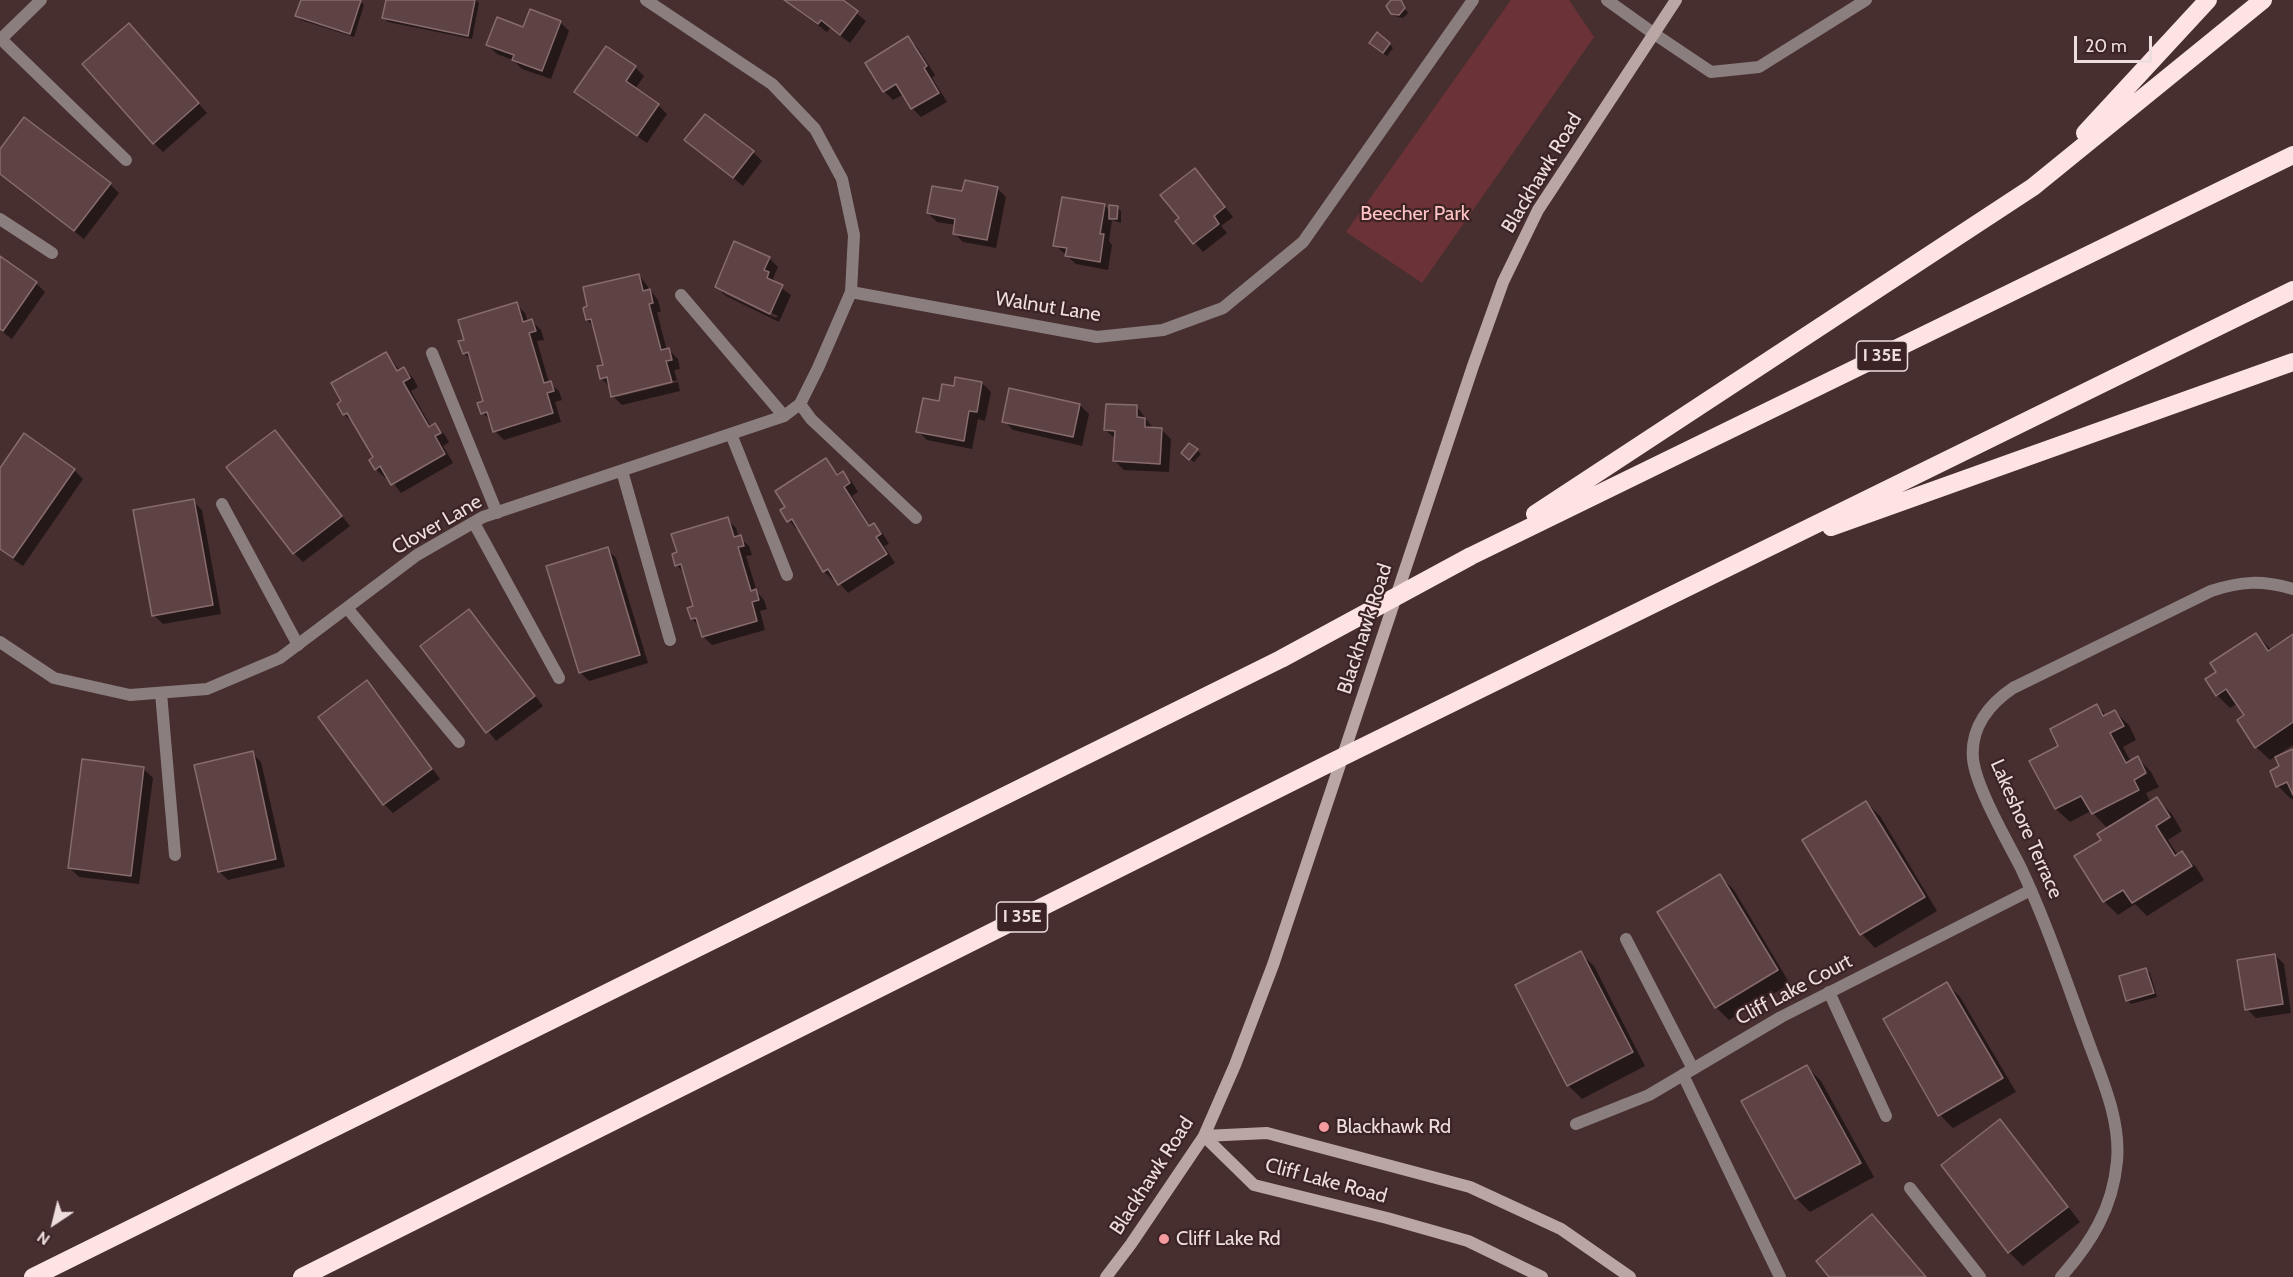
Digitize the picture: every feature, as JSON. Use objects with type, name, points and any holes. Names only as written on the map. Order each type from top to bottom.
[{"type":"highway","points":[[2033,187],[2208,0]]},
{"type":"highway","points":[[1471,556],[2033,187],[2263,0]]},
{"type":"highway","name":"I 35E","points":[[33,1277],[1281,659],[1471,556],[2293,155]]},
{"type":"highway","name":"I 35E","points":[[302,1277],[1223,816],[2293,290]]},
{"type":"highway","points":[[1744,558],[2293,362]]},
{"type":"street","points":[[41,0],[0,39],[126,160]]},
{"type":"street","points":[[646,0],[772,84],[814,129],[842,179],[854,235],[850,292]]},
{"type":"street","name":"Walnut Lane","points":[[850,292],[1097,337],[1163,330],[1223,308],[1303,242],[1473,0]]},
{"type":"street","points":[[1606,0],[1711,72],[1759,67],[1866,0]]},
{"type":"street","name":"Blackhawk Road","points":[[1106,1277],[1204,1136],[1235,1065],[1273,965],[1503,282],[1538,210],[1676,0]]},
{"type":"street","points":[[0,219],[52,254]]},
{"type":"street","name":"Clover Lane","points":[[0,642],[54,678],[130,695],[207,689],[280,658],[417,555],[474,523],[497,513],[784,416],[800,404],[850,292]]},
{"type":"street","points":[[681,295],[784,416]]},
{"type":"street","points":[[432,353],[497,513]]},
{"type":"street","points":[[800,404],[810,419],[916,518]]},
{"type":"street","points":[[731,434],[787,575]]},
{"type":"street","points":[[622,471],[670,640]]},
{"type":"street","points":[[222,504],[298,645]]},
{"type":"street","points":[[474,523],[559,678]]},
{"type":"street","name":"Lakeshore Terrace","points":[[2061,1277],[2091,1240],[2102,1221],[2118,1161],[2115,1118],[2044,918],[1975,772],[1973,744],[1980,724],[1991,706],[2013,688],[2211,591],[2245,582],[2263,582],[2293,589]]},
{"type":"street","points":[[347,608],[459,742]]},
{"type":"street","points":[[161,693],[175,855]]},
{"type":"street","name":"Cliff Lake Court","points":[[1576,1124],[1649,1095],[1780,1017],[2031,890]]},
{"type":"street","points":[[1626,939],[1780,1277]]},
{"type":"street","points":[[1829,992],[1886,1116]]},
{"type":"street","name":"Cliff Lake Road","points":[[1204,1136],[1267,1133],[1470,1187],[1560,1229],[1630,1277]]},
{"type":"street","name":"Cliff Lake Road","points":[[1204,1136],[1254,1185],[1468,1241],[1542,1277]]},
{"type":"street","points":[[1910,1188],[1980,1277]]},
{"type":"green space","name":"Beecher Park","points":[[1511,0],[1569,0],[1594,37],[1422,283],[1346,232]]},
{"type":"building","points":[[301,0],[361,0],[350,34],[295,16]]},
{"type":"building","points":[[386,0],[475,0],[468,36],[382,18]]},
{"type":"building","points":[[784,0],[843,0],[858,11],[840,35],[821,20],[818,24]]},
{"type":"building","points":[[1391,0],[1401,0],[1405,8],[1399,15],[1391,14],[1386,6]]},
{"type":"building","points":[[530,9],[561,21],[542,71],[512,60],[514,55],[486,45],[497,17],[523,27]]},
{"type":"building","points":[[129,23],[199,103],[153,144],[82,64]]},
{"type":"building","points":[[1377,32],[1390,43],[1383,53],[1369,43]]},
{"type":"building","points":[[908,36],[927,66],[924,68],[939,93],[911,109],[896,84],[883,92],[865,63]]},
{"type":"building","points":[[606,46],[636,66],[626,81],[659,104],[637,136],[574,92]]},
{"type":"building","points":[[705,114],[754,151],[733,178],[684,140]]},
{"type":"building","points":[[24,117],[111,183],[74,231],[0,174],[0,149]]},
{"type":"building","points":[[1195,168],[1225,207],[1214,216],[1219,224],[1193,244],[1175,221],[1179,218],[1160,195]]},
{"type":"building","points":[[965,180],[998,187],[987,240],[953,234],[955,219],[927,213],[932,186],[962,191]]},
{"type":"building","points":[[1062,197],[1105,204],[1100,234],[1104,234],[1100,262],[1065,256],[1067,248],[1053,246]]},
{"type":"building","points":[[1109,205],[1118,206],[1117,219],[1109,219]]},
{"type":"building","points":[[734,241],[770,257],[764,270],[769,272],[767,278],[783,285],[770,314],[715,287]]},
{"type":"building","points":[[0,256],[37,282],[3,331],[0,329]]},
{"type":"building","points":[[639,274],[643,291],[650,289],[653,303],[649,304],[661,350],[669,348],[672,360],[666,361],[672,382],[611,397],[607,377],[600,379],[597,366],[603,365],[591,319],[586,320],[583,308],[587,306],[583,287]]},
{"type":"building","points":[[517,302],[523,322],[532,319],[536,331],[529,333],[544,383],[551,381],[554,391],[547,393],[553,413],[493,432],[487,412],[481,414],[477,403],[483,401],[468,352],[463,354],[458,341],[464,340],[458,320]]},
{"type":"building","points":[[386,352],[397,371],[404,367],[410,378],[403,382],[429,427],[435,423],[441,433],[435,436],[445,454],[391,485],[380,466],[375,470],[369,460],[373,457],[347,413],[343,415],[337,404],[341,401],[331,383]]},
{"type":"building","points":[[955,377],[982,382],[977,412],[969,411],[964,441],[916,432],[923,398],[939,401],[942,384],[954,386]]},
{"type":"building","points":[[1009,388],[1080,404],[1073,437],[1002,422]]},
{"type":"building","points":[[1106,404],[1137,405],[1137,417],[1145,418],[1145,427],[1162,428],[1160,464],[1113,461],[1115,431],[1104,430]]},
{"type":"building","points":[[275,430],[342,516],[293,554],[226,467]]},
{"type":"building","points":[[24,433],[75,469],[13,558],[0,549],[0,468]]},
{"type":"building","points":[[1189,443],[1198,449],[1189,460],[1181,453]]},
{"type":"building","points":[[826,458],[837,475],[843,471],[850,483],[844,487],[869,526],[874,523],[881,534],[876,537],[887,554],[838,585],[828,569],[823,572],[792,519],[787,522],[780,510],[785,507],[775,491]]},
{"type":"building","points":[[194,499],[213,605],[152,616],[133,510]]},
{"type":"building","points":[[728,517],[734,537],[741,535],[744,546],[738,547],[751,591],[756,589],[759,600],[752,602],[757,621],[702,637],[696,618],[691,619],[687,608],[693,606],[681,564],[675,566],[672,554],[677,552],[671,534]]},
{"type":"building","points":[[608,547],[640,655],[579,673],[546,566]]},
{"type":"building","points":[[469,609],[535,696],[486,733],[420,646]]},
{"type":"building","points":[[2256,633],[2268,651],[2293,634],[2293,722],[2255,748],[2237,720],[2244,715],[2226,689],[2216,696],[2205,679],[2216,672],[2210,663]]},
{"type":"building","points":[[367,680],[432,769],[383,805],[318,717]]},
{"type":"building","points":[[2097,704],[2103,716],[2115,710],[2124,726],[2110,733],[2126,763],[2138,756],[2146,773],[2134,780],[2139,790],[2092,814],[2081,796],[2055,809],[2029,761],[2058,746],[2050,729]]},
{"type":"building","points":[[2293,749],[2293,795],[2287,782],[2276,787],[2270,771],[2279,766],[2275,757]]},
{"type":"building","points":[[253,751],[276,859],[218,872],[194,765]]},
{"type":"building","points":[[82,759],[144,767],[131,876],[68,868]]},
{"type":"building","points":[[2157,797],[2170,817],[2156,826],[2175,856],[2182,851],[2192,866],[2132,903],[2123,890],[2103,902],[2074,856],[2101,840],[2097,834]]},
{"type":"building","points":[[1866,801],[1925,897],[1860,935],[1802,840]]},
{"type":"building","points":[[1720,874],[1778,970],[1715,1008],[1657,912]]},
{"type":"building","points":[[1581,951],[1633,1052],[1567,1086],[1515,985]]},
{"type":"building","points":[[2275,954],[2283,1004],[2245,1010],[2237,960]]},
{"type":"building","points":[[2146,968],[2154,993],[2126,1001],[2119,976]]},
{"type":"building","points":[[1947,982],[2003,1078],[1938,1116],[1883,1019]]},
{"type":"building","points":[[1807,1065],[1861,1163],[1795,1199],[1741,1101]]},
{"type":"building","points":[[2000,1119],[2068,1207],[2008,1253],[1941,1165]]},
{"type":"building","points":[[1872,1214],[1926,1277],[1829,1277],[1816,1261]]},
{"type":"place","name":"Blackhawk Rd","points":[[1324,1127]]},
{"type":"place","name":"Cliff Lake Rd","points":[[1164,1239]]}]
